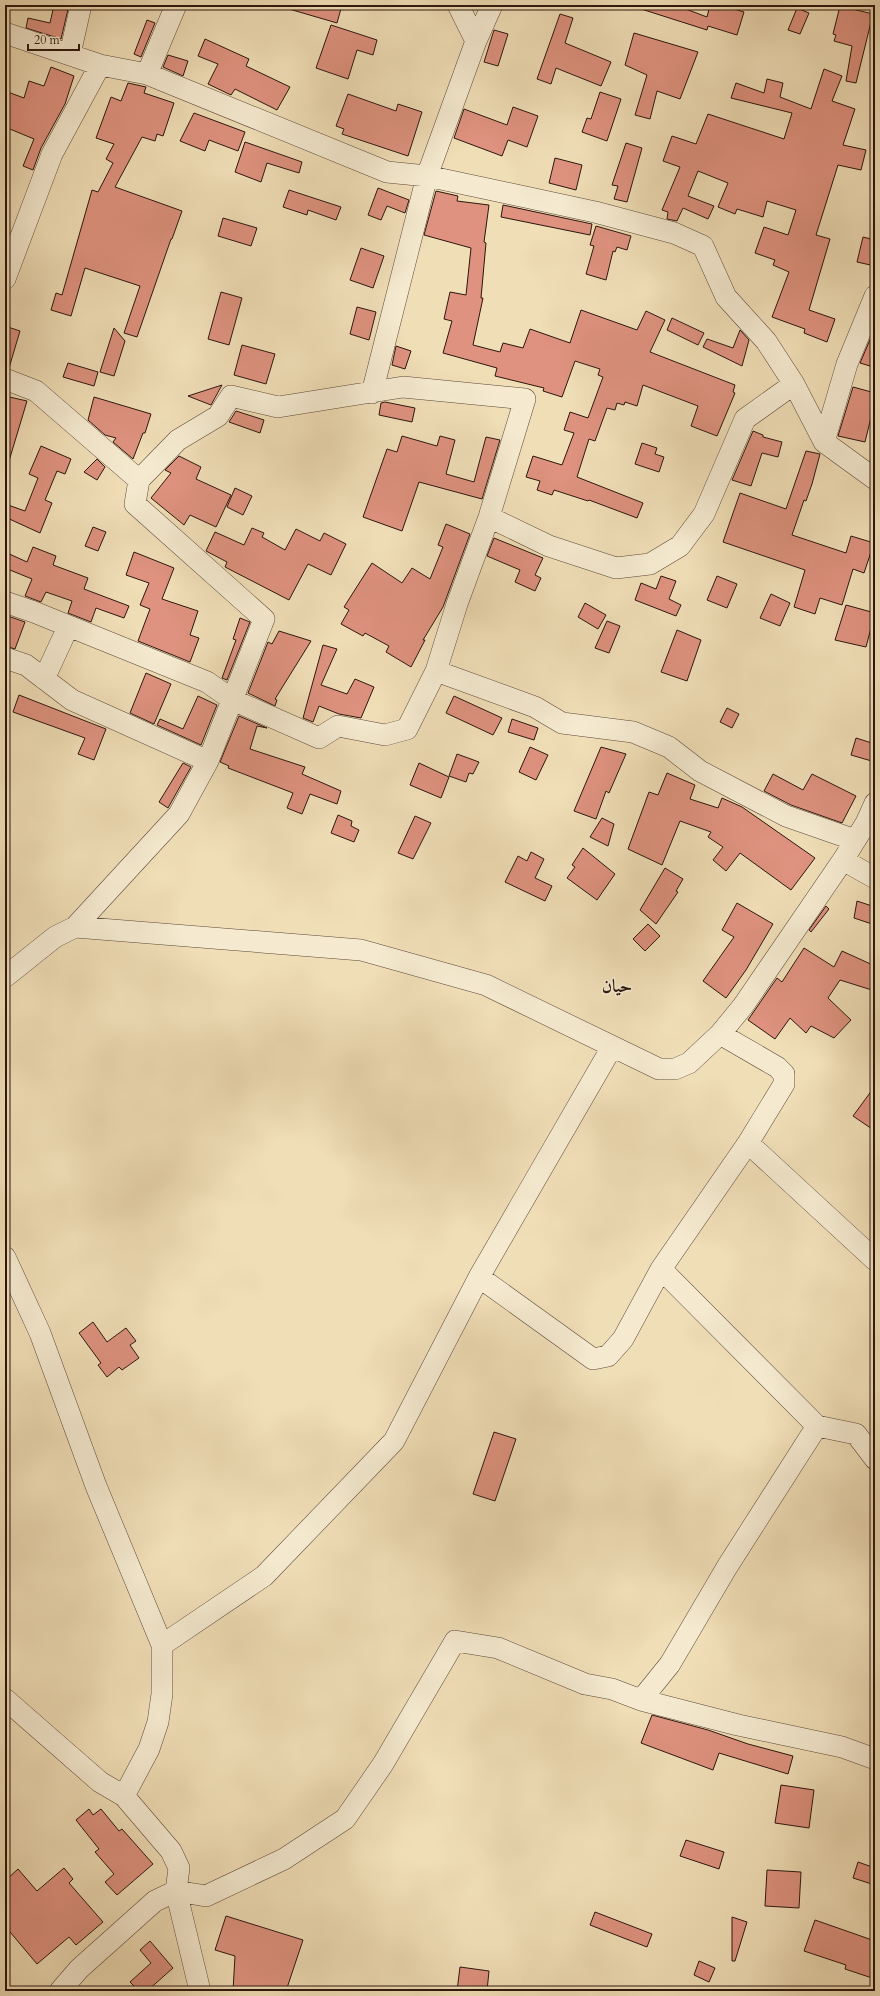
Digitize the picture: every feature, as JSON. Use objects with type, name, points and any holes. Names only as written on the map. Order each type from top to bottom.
[{"type":"street","points":[[70,54],[81,5]]},
{"type":"street","points":[[147,74],[176,5]]},
{"type":"street","points":[[458,5],[476,41]]},
{"type":"street","points":[[372,393],[427,176],[476,41],[492,5]]},
{"type":"street","points":[[5,33],[100,65],[147,74],[387,172],[427,176],[595,212],[674,233],[703,246],[726,297],[766,340],[794,384],[824,442],[875,479]]},
{"type":"street","points":[[5,279],[10,249],[52,154],[100,65]]},
{"type":"street","points":[[824,442],[847,364],[875,296]]},
{"type":"street","points":[[5,379],[36,391],[139,480]]},
{"type":"street","points":[[489,517],[549,546],[616,568],[650,564],[680,546],[704,514],[745,418],[794,384]]},
{"type":"street","points":[[5,602],[206,682],[233,700],[319,738],[338,726],[386,735],[407,729],[436,671],[457,604],[489,517],[524,399],[403,387],[278,407],[232,396],[218,416],[178,440],[139,480],[135,504],[264,619],[233,700],[208,761],[179,814],[75,927],[55,937],[5,977]]},
{"type":"street","points":[[44,679],[68,627]]},
{"type":"street","points":[[5,658],[26,665],[72,700],[208,761]]},
{"type":"street","points":[[436,671],[535,707],[562,723],[633,732],[669,748],[700,771],[786,816],[855,840]]},
{"type":"street","points":[[75,927],[361,950],[486,985],[659,1069],[675,1069],[690,1063],[720,1034],[744,1006],[843,860],[866,824],[875,803]]},
{"type":"street","points":[[843,860],[875,878]]},
{"type":"street","points":[[479,1277],[593,1359],[608,1356],[623,1339],[661,1269],[748,1142],[784,1084],[784,1074],[777,1067],[720,1034]]},
{"type":"street","points":[[162,1645],[264,1576],[394,1441],[479,1277],[612,1047]]},
{"type":"street","points":[[748,1142],[875,1260]]},
{"type":"street","points":[[5,1256],[40,1333],[96,1486],[162,1645],[162,1694],[158,1722],[149,1749],[124,1796]]},
{"type":"street","points":[[661,1269],[817,1426],[856,1434],[875,1459]]},
{"type":"street","points":[[641,1700],[670,1664],[727,1567],[817,1426]]},
{"type":"street","points":[[60,1991],[79,1969],[156,1901],[176,1890],[206,1896],[284,1859],[345,1819],[383,1764],[454,1641],[498,1648],[585,1684],[612,1690],[641,1700],[738,1724],[842,1747],[875,1759]]},
{"type":"street","points":[[5,1699],[100,1782],[124,1796],[171,1851],[179,1868],[176,1890],[200,1991]]},
{"type":"building","points":[[54,5],[69,5],[61,39],[26,28],[28,18],[50,23]]},
{"type":"building","points":[[289,5],[342,5],[337,23],[289,9]]},
{"type":"building","points":[[638,5],[675,5],[707,17],[710,5],[721,5],[744,12],[737,35],[708,26],[707,30],[638,8]]},
{"type":"building","points":[[840,6],[873,14],[856,83],[846,81],[852,46],[834,41],[836,35],[833,34]]},
{"type":"building","points":[[797,8],[809,13],[800,34],[788,30]]},
{"type":"building","points":[[560,14],[573,18],[565,43],[611,62],[601,86],[556,68],[551,84],[537,79]]},
{"type":"building","points":[[147,20],[155,23],[141,57],[134,54]]},
{"type":"building","points":[[331,25],[377,40],[373,55],[357,50],[348,79],[316,68]]},
{"type":"building","points":[[494,30],[508,34],[498,66],[484,62]]},
{"type":"building","points":[[634,33],[698,52],[680,99],[657,91],[650,119],[635,115],[647,75],[625,65]]},
{"type":"building","points":[[205,39],[249,59],[246,66],[290,87],[277,110],[235,89],[231,95],[208,84],[218,64],[198,56]]},
{"type":"building","points":[[168,55],[188,61],[183,76],[163,67]]},
{"type":"building","points":[[51,67],[74,76],[65,104],[41,148],[33,170],[23,166],[34,139],[5,127],[5,91],[24,98],[29,81],[44,86]]},
{"type":"building","points":[[824,69],[842,76],[832,101],[855,109],[843,145],[866,150],[861,170],[838,165],[816,235],[830,239],[809,310],[835,319],[827,342],[804,333],[805,329],[772,317],[789,272],[773,265],[775,260],[755,253],[764,227],[788,235],[796,210],[767,201],[763,217],[737,209],[735,214],[718,207],[728,183],[698,171],[688,196],[714,206],[708,219],[683,208],[677,221],[667,219],[668,212],[662,210],[680,167],[663,161],[672,136],[696,144],[708,114],[784,139],[792,113],[731,98],[736,83],[764,93],[767,79],[783,83],[780,97],[811,109]]},
{"type":"building","points":[[128,83],[146,87],[144,93],[174,103],[163,136],[157,134],[155,141],[142,137],[115,187],[182,211],[137,337],[124,333],[140,286],[85,268],[71,316],[51,310],[56,293],[62,295],[92,190],[98,192],[113,163],[106,159],[114,144],[96,138],[111,97],[121,101]]},
{"type":"building","points":[[600,92],[621,99],[607,141],[582,132],[587,118],[591,119]]},
{"type":"building","points":[[348,94],[396,111],[398,104],[422,112],[408,156],[342,134],[344,129],[336,126]]},
{"type":"building","points":[[513,107],[538,116],[527,147],[508,140],[502,156],[454,138],[464,109],[507,125]]},
{"type":"building","points":[[194,113],[245,132],[238,151],[209,140],[205,151],[180,141]]},
{"type":"building","points":[[245,142],[302,162],[299,173],[267,163],[261,182],[235,172]]},
{"type":"building","points":[[626,143],[642,148],[627,202],[614,199],[618,186],[612,185]]},
{"type":"building","points":[[555,158],[582,165],[576,190],[549,183]]},
{"type":"building","points":[[378,188],[409,200],[405,213],[387,206],[381,220],[368,215]]},
{"type":"building","points":[[289,190],[341,207],[336,220],[308,210],[307,215],[283,207]]},
{"type":"building","points":[[436,191],[458,196],[457,201],[489,205],[484,242],[486,243],[481,298],[483,298],[473,345],[500,352],[503,343],[523,348],[530,329],[570,343],[581,310],[637,330],[646,311],[665,320],[650,352],[735,385],[733,392],[735,393],[717,436],[691,426],[698,406],[643,385],[637,406],[625,402],[624,405],[617,403],[615,410],[607,408],[595,441],[589,439],[577,477],[643,503],[637,518],[589,500],[588,501],[554,490],[552,495],[537,490],[540,481],[526,477],[533,456],[562,465],[574,433],[564,430],[570,412],[588,418],[603,377],[598,375],[600,369],[575,361],[562,397],[543,391],[544,388],[495,376],[497,368],[443,353],[452,321],[444,319],[450,292],[466,295],[471,248],[424,235]]},
{"type":"building","points":[[503,205],[592,224],[590,235],[501,217]]},
{"type":"building","points":[[223,218],[257,228],[251,246],[218,236]]},
{"type":"building","points":[[596,226],[631,236],[627,250],[617,247],[615,252],[613,251],[606,280],[586,274],[594,246],[590,245]]},
{"type":"building","points":[[863,237],[875,240],[875,266],[857,262]]},
{"type":"building","points":[[361,248],[384,256],[373,288],[350,280]]},
{"type":"building","points":[[221,292],[242,298],[229,345],[208,339]]},
{"type":"building","points":[[357,307],[376,312],[369,340],[350,334]]},
{"type":"building","points":[[672,318],[704,333],[698,345],[667,330]]},
{"type":"building","points":[[5,326],[20,331],[9,368],[5,367]]},
{"type":"building","points":[[114,328],[125,341],[114,376],[100,372]]},
{"type":"building","points":[[740,330],[749,340],[742,366],[703,347],[707,339],[733,348]]},
{"type":"building","points":[[872,335],[875,335],[875,351],[870,366],[860,363]]},
{"type":"building","points":[[242,345],[275,354],[266,384],[234,375]]},
{"type":"building","points":[[396,346],[411,351],[405,369],[392,365]]},
{"type":"building","points":[[68,363],[98,372],[94,386],[63,377]]},
{"type":"building","points":[[222,385],[211,405],[188,396]]},
{"type":"building","points":[[853,387],[875,393],[875,401],[865,442],[838,436]]},
{"type":"building","points":[[5,396],[27,401],[9,461],[5,461]]},
{"type":"building","points":[[94,397],[151,414],[145,433],[143,433],[133,459],[113,442],[116,438],[105,435],[88,420]]},
{"type":"building","points":[[385,402],[415,408],[412,422],[379,415],[381,403]]},
{"type":"building","points":[[236,411],[264,420],[260,433],[229,422]]},
{"type":"building","points":[[753,431],[763,435],[763,437],[782,442],[778,457],[762,453],[751,486],[732,480]]},
{"type":"building","points":[[402,436],[437,446],[440,436],[455,440],[446,474],[474,482],[486,437],[500,440],[482,499],[419,482],[402,531],[363,517],[387,449],[397,452]]},
{"type":"building","points":[[642,443],[657,448],[655,454],[664,457],[659,472],[635,464]]},
{"type":"building","points":[[41,446],[71,459],[65,474],[57,471],[45,500],[52,503],[40,533],[5,517],[5,513],[8,505],[25,511],[38,478],[29,474]]},
{"type":"building","points":[[806,451],[820,454],[812,484],[806,501],[804,500],[792,535],[846,553],[851,536],[874,543],[864,573],[853,569],[842,605],[820,598],[815,614],[794,607],[805,570],[723,542],[740,493],[786,509]]},
{"type":"building","points":[[179,456],[201,467],[196,479],[231,495],[216,527],[190,515],[184,525],[151,498],[171,473],[165,470]]},
{"type":"building","points":[[97,459],[105,467],[97,480],[84,472]]},
{"type":"building","points":[[235,488],[252,496],[243,515],[227,507]]},
{"type":"building","points":[[446,524],[470,534],[443,607],[423,640],[425,640],[411,667],[386,652],[389,646],[365,633],[363,636],[341,624],[349,610],[344,607],[372,563],[402,583],[412,568],[430,579],[443,547],[438,545]]},
{"type":"building","points":[[93,527],[106,532],[98,551],[85,546]]},
{"type":"building","points":[[252,528],[264,533],[262,537],[285,550],[296,529],[320,541],[324,533],[346,544],[331,575],[308,564],[289,600],[225,567],[227,562],[206,551],[215,532],[244,545]]},
{"type":"building","points":[[494,538],[543,558],[535,575],[541,578],[535,591],[515,582],[520,570],[487,556]]},
{"type":"building","points":[[33,547],[56,556],[53,565],[88,578],[84,589],[129,606],[124,618],[96,608],[91,622],[68,613],[72,601],[46,592],[41,602],[25,596],[32,579],[5,568],[5,552],[27,562]]},
{"type":"building","points":[[134,552],[174,568],[162,599],[198,611],[190,635],[199,638],[190,662],[138,641],[150,609],[140,605],[149,583],[126,575]]},
{"type":"building","points":[[661,576],[676,581],[669,599],[681,605],[676,616],[635,600],[641,583],[656,589]]},
{"type":"building","points":[[717,576],[737,584],[727,608],[707,600]]},
{"type":"building","points":[[771,594],[790,603],[780,626],[760,618]]},
{"type":"building","points":[[585,603],[606,615],[598,629],[578,617]]},
{"type":"building","points":[[846,605],[875,613],[866,647],[835,640]]},
{"type":"building","points":[[5,615],[25,622],[15,649],[5,646]]},
{"type":"building","points":[[240,618],[250,622],[227,680],[222,678],[236,640],[233,639]]},
{"type":"building","points":[[607,621],[620,626],[609,653],[595,648]]},
{"type":"building","points":[[677,630],[701,640],[687,681],[661,672]]},
{"type":"building","points":[[279,631],[311,641],[275,699],[277,700],[275,706],[248,693],[268,642],[272,644]]},
{"type":"building","points":[[323,645],[337,649],[321,685],[347,694],[355,679],[374,687],[361,718],[339,714],[319,706],[313,722],[303,718]]},
{"type":"building","points":[[146,673],[171,684],[154,724],[130,713]]},
{"type":"building","points":[[19,695],[106,729],[94,760],[78,754],[85,738],[13,712]]},
{"type":"building","points":[[198,696],[217,705],[201,745],[157,725],[160,719],[183,729]]},
{"type":"building","points":[[454,696],[502,718],[493,735],[446,713]]},
{"type":"building","points":[[727,708],[739,714],[732,728],[720,722]]},
{"type":"building","points":[[239,716],[267,728],[257,726],[250,749],[305,767],[302,774],[341,791],[337,804],[310,794],[302,814],[287,808],[293,793],[228,768],[229,766],[220,762]]},
{"type":"building","points":[[512,719],[538,728],[534,740],[508,732]]},
{"type":"building","points":[[856,738],[875,744],[875,762],[851,755]]},
{"type":"building","points":[[530,747],[548,755],[536,780],[519,772]]},
{"type":"building","points":[[601,747],[626,754],[609,793],[606,791],[596,819],[574,811]]},
{"type":"building","points":[[457,754],[479,762],[473,774],[469,773],[466,782],[449,776]]},
{"type":"building","points":[[183,763],[191,767],[168,808],[159,802]]},
{"type":"building","points":[[419,763],[449,777],[441,798],[410,785]]},
{"type":"building","points":[[667,773],[695,785],[690,799],[718,808],[722,798],[742,807],[815,858],[791,890],[740,853],[726,871],[713,860],[723,847],[708,837],[711,832],[680,821],[662,865],[628,849],[649,792],[658,795]]},
{"type":"building","points":[[773,774],[803,790],[812,774],[856,796],[842,823],[791,805],[764,791]]},
{"type":"building","points":[[338,815],[352,821],[351,826],[359,830],[354,842],[331,833]]},
{"type":"building","points":[[415,816],[431,823],[413,859],[398,853]]},
{"type":"building","points":[[602,818],[614,824],[608,846],[590,837]]},
{"type":"building","points":[[583,848],[615,874],[597,900],[567,878],[575,867],[572,865]]},
{"type":"building","points":[[531,852],[544,859],[535,878],[552,886],[545,901],[505,882],[518,856],[527,861]]},
{"type":"building","points":[[665,868],[683,879],[676,891],[678,892],[656,924],[640,910]]},
{"type":"building","points":[[857,901],[875,907],[875,925],[854,918]]},
{"type":"building","points":[[737,903],[773,924],[746,970],[726,998],[703,981],[734,937],[722,930]]},
{"type":"building","points":[[826,906],[829,909],[811,932],[809,930]]},
{"type":"building","points":[[648,924],[660,936],[645,951],[633,939]]},
{"type":"building","points":[[804,948],[834,967],[842,951],[875,966],[875,991],[840,980],[828,998],[851,1020],[834,1038],[811,1026],[806,1033],[790,1018],[775,1039],[748,1020],[777,978],[782,982]]},
{"type":"building","points":[[875,1086],[875,1131],[853,1116]]},
{"type":"building","points":[[93,1322],[107,1342],[126,1328],[136,1341],[130,1345],[139,1358],[122,1370],[119,1367],[107,1377],[98,1365],[101,1363],[79,1333]]},
{"type":"building","points":[[494,1432],[516,1439],[495,1501],[473,1494]]},
{"type":"building","points":[[652,1715],[708,1730],[748,1744],[793,1756],[788,1774],[719,1753],[713,1770],[641,1743]]},
{"type":"building","points":[[781,1785],[814,1790],[809,1828],[775,1823]]},
{"type":"building","points":[[89,1809],[93,1815],[101,1809],[119,1831],[122,1829],[153,1864],[117,1895],[105,1882],[114,1874],[95,1852],[99,1849],[76,1820]]},
{"type":"building","points":[[686,1840],[724,1852],[719,1869],[680,1856]]},
{"type":"building","points":[[858,1862],[875,1868],[875,1885],[853,1878]]},
{"type":"building","points":[[64,1868],[73,1879],[69,1883],[103,1922],[76,1945],[69,1937],[37,1964],[5,1926],[5,1881],[18,1869],[37,1891]]},
{"type":"building","points":[[767,1870],[801,1872],[799,1908],[765,1906]]},
{"type":"building","points":[[595,1912],[652,1934],[647,1947],[590,1925]]},
{"type":"building","points":[[226,1916],[303,1940],[286,1991],[233,1991],[235,1956],[215,1950]]},
{"type":"building","points":[[732,1917],[747,1922],[735,1961],[732,1961]]},
{"type":"building","points":[[815,1920],[875,1941],[875,1979],[845,1969],[846,1965],[804,1951]]},
{"type":"building","points":[[150,1941],[173,1968],[147,1991],[139,1991],[130,1982],[151,1963],[140,1950]]},
{"type":"building","points":[[699,1961],[715,1968],[709,1982],[694,1975]]},
{"type":"building","points":[[460,1967],[489,1971],[487,1991],[457,1991]]},
{"type":"district","name":"حيان","points":[[617,986]]}]
